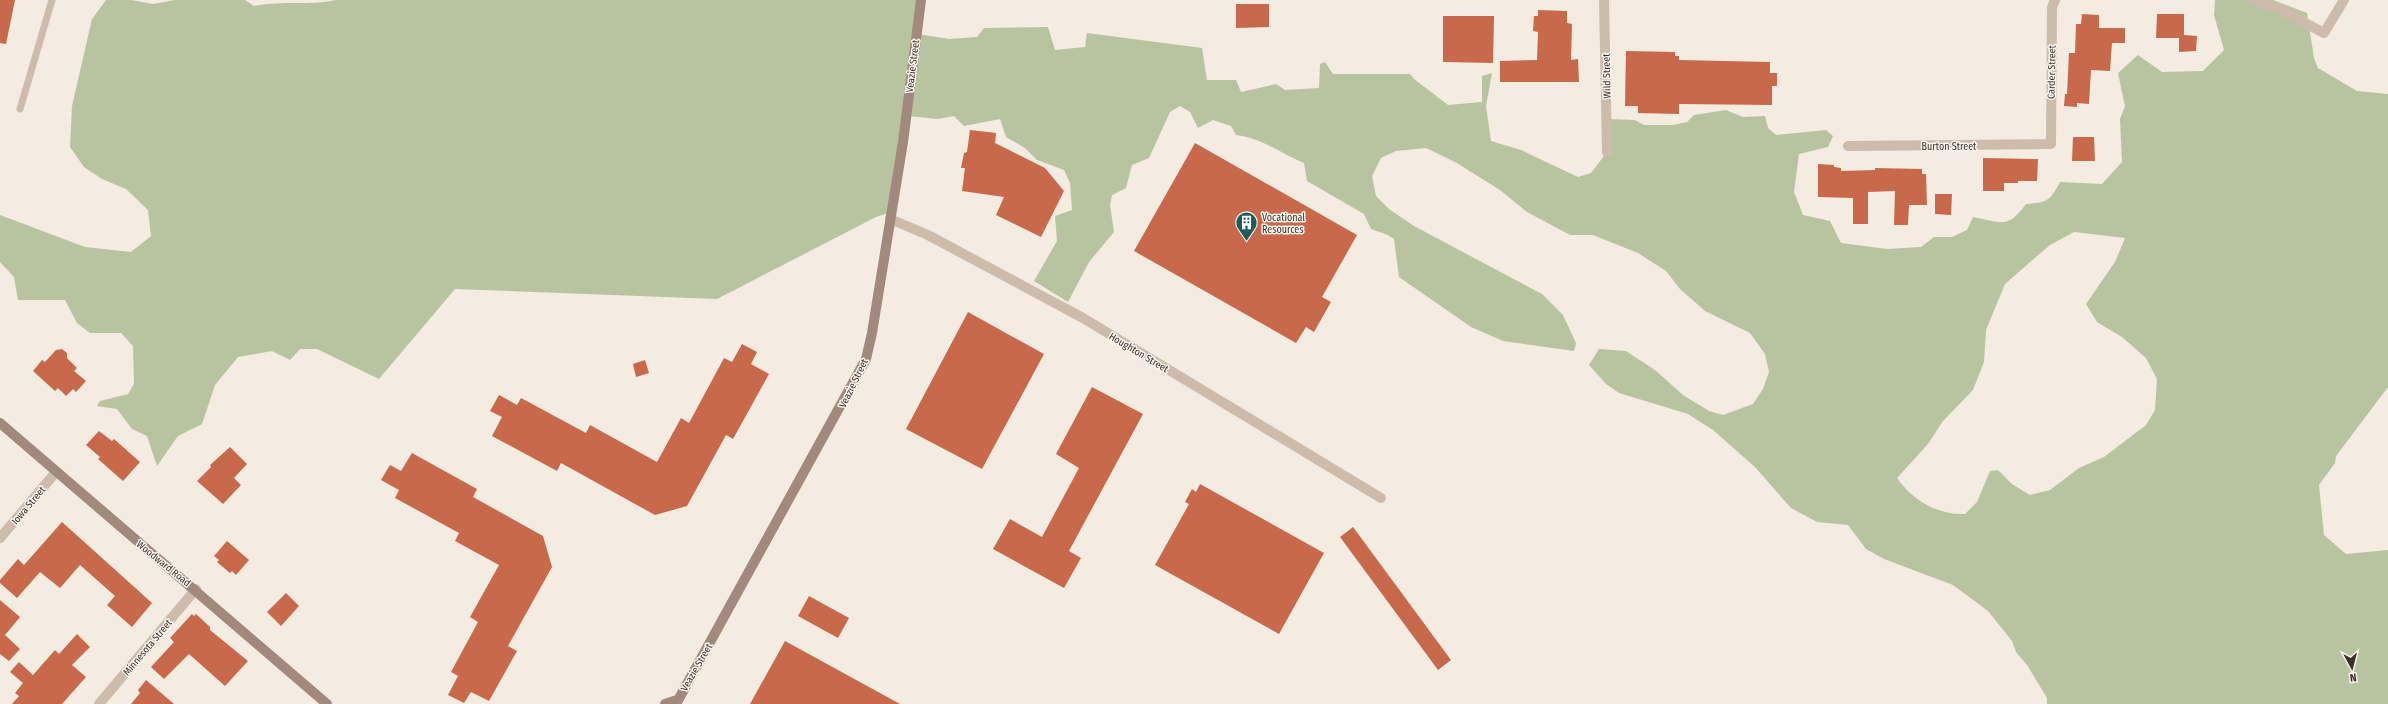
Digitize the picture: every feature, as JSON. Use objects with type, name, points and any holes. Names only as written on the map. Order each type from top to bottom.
[{"type":"street","name":"Veazie Street","points":[[676,702],[793,494],[866,359],[872,333],[903,142],[921,0]]},
{"type":"street","name":"Wild Street","points":[[1604,0],[1608,152]]},
{"type":"street","name":"Carder Street","points":[[2050,144],[2052,7],[2055,0]]},
{"type":"street","points":[[2253,0],[2273,6],[2324,33],[2344,0]]},
{"type":"street","name":"Burton Street","points":[[1848,146],[2050,144]]},
{"type":"street","name":"Houghton Street","points":[[890,219],[928,235],[1083,318],[1381,498]]},
{"type":"street","name":"Woodward Road","points":[[0,423],[196,589],[327,704]]},
{"type":"street","name":"Iowa Street","points":[[0,538],[56,472]]},
{"type":"street","name":"Minnesota Street","points":[[99,704],[196,589]]},
{"type":"street","points":[[665,704],[676,702]]},
{"type":"lane","points":[[20,109],[52,0]]},
{"type":"green space","points":[[106,0],[131,0],[153,4],[175,0],[245,0],[254,6],[276,3],[316,3],[336,0],[921,0],[918,34],[949,39],[977,37],[984,28],[1048,27],[1055,50],[1085,47],[1087,33],[1202,48],[1207,80],[1236,80],[1241,92],[1276,84],[1285,90],[1319,88],[1320,64],[1325,62],[1333,74],[1410,74],[1414,79],[1448,105],[1482,102],[1482,76],[1492,73],[1486,106],[1491,141],[1521,150],[1578,177],[1591,173],[1607,152],[1607,119],[1635,120],[1644,125],[1673,125],[1687,122],[1694,115],[1726,110],[1743,117],[1765,116],[1768,128],[1776,135],[1826,130],[1833,136],[1828,147],[1799,154],[1794,192],[1803,215],[1830,221],[1841,243],[1887,249],[1921,247],[1934,237],[1952,237],[1967,230],[1973,217],[1998,222],[2009,221],[2014,218],[2026,204],[2039,203],[2047,200],[2053,194],[2060,182],[2102,184],[2122,162],[2120,119],[2125,106],[2118,73],[2138,55],[2162,72],[2203,71],[2224,50],[2214,15],[2215,0],[2273,0],[2307,13],[2314,58],[2318,68],[2357,91],[2388,94],[2388,387],[2336,456],[2335,463],[2319,485],[2324,535],[2346,554],[2388,550],[2388,704],[2047,704],[2047,698],[2027,665],[2016,652],[2012,641],[1988,611],[1953,585],[1884,559],[1866,549],[1848,525],[1817,522],[1791,508],[1755,467],[1713,430],[1688,414],[1619,393],[1606,384],[1589,365],[1599,349],[1626,351],[1655,370],[1683,395],[1709,411],[1723,415],[1753,404],[1763,389],[1769,372],[1765,354],[1750,333],[1705,311],[1680,289],[1666,271],[1638,253],[1593,235],[1570,235],[1527,212],[1500,190],[1455,162],[1426,148],[1396,151],[1381,158],[1372,176],[1376,196],[1389,209],[1414,226],[1542,294],[1563,315],[1576,343],[1574,351],[1503,341],[1471,327],[1399,277],[1394,239],[1388,235],[1371,229],[1364,214],[1307,181],[1304,163],[1254,139],[1236,135],[1231,126],[1213,120],[1198,128],[1190,112],[1180,106],[1170,112],[1149,158],[1132,165],[1126,188],[1112,195],[1110,205],[1114,232],[1089,262],[1068,302],[1034,281],[1057,241],[1055,216],[1072,210],[1070,183],[1064,170],[1037,160],[1025,148],[1006,137],[1000,119],[964,126],[954,116],[938,119],[908,116],[889,213],[876,217],[717,299],[455,289],[379,379],[317,349],[300,349],[290,360],[272,351],[238,357],[215,385],[202,424],[178,436],[157,466],[147,436],[132,429],[117,409],[97,406],[100,401],[128,394],[134,384],[133,346],[121,333],[90,333],[77,323],[65,300],[18,300],[14,277],[0,262],[0,215],[85,247],[131,252],[151,236],[148,210],[126,189],[102,179],[84,167],[70,147],[72,106],[92,19]],"holes":[[[2074,232],[2125,238],[2115,262],[2086,304],[2097,322],[2122,337],[2146,358],[2157,379],[2155,410],[2146,425],[2104,457],[2079,468],[2050,490],[2030,495],[2012,484],[1998,470],[1990,471],[1977,502],[1965,514],[1945,512],[1918,500],[1897,478],[1928,444],[1943,421],[1973,390],[1984,362],[1986,330],[2005,284],[2050,245]]]},
{"type":"building","points":[[0,0],[15,0],[6,44],[0,43]]},
{"type":"building","points":[[1236,4],[1269,4],[1269,27],[1236,28]]},
{"type":"building","points":[[1538,10],[1567,11],[1567,23],[1572,24],[1571,60],[1578,59],[1579,82],[1500,82],[1500,61],[1537,60],[1538,32],[1533,31],[1534,16],[1538,16]]},
{"type":"building","points":[[2082,14],[2099,15],[2099,28],[2125,28],[2125,43],[2112,43],[2110,71],[2091,70],[2089,104],[2077,103],[2077,107],[2064,106],[2065,94],[2067,94],[2069,53],[2075,53],[2076,24],[2081,24]]},
{"type":"building","points":[[2157,14],[2184,14],[2184,35],[2197,36],[2196,51],[2179,52],[2179,38],[2156,38]]},
{"type":"building","points":[[1443,16],[1494,16],[1493,63],[1443,62]]},
{"type":"building","points":[[1626,51],[1675,52],[1675,56],[1679,56],[1679,60],[1770,62],[1770,73],[1777,73],[1777,86],[1772,86],[1772,105],[1679,104],[1679,114],[1638,113],[1638,106],[1625,106]]},
{"type":"building","points":[[970,130],[996,133],[995,143],[1045,168],[1064,191],[1041,237],[996,215],[1004,197],[962,191],[965,168],[961,168],[964,153],[967,152]]},
{"type":"building","points":[[2073,137],[2094,137],[2095,161],[2072,161]]},
{"type":"building","name":"Vocational Resources","points":[[1195,143],[1357,235],[1322,297],[1331,302],[1314,332],[1306,327],[1296,343],[1134,251]]},
{"type":"building","points":[[1983,158],[2038,159],[2037,181],[2004,183],[2004,191],[1983,191]]},
{"type":"building","points":[[1818,164],[1834,165],[1834,167],[1841,168],[1841,171],[1875,170],[1875,168],[1922,169],[1922,174],[1926,174],[1927,205],[1909,205],[1908,225],[1894,225],[1895,191],[1868,192],[1868,224],[1853,224],[1853,198],[1818,197]]},
{"type":"building","points":[[1935,194],[1952,194],[1951,215],[1935,214]]},
{"type":"building","points":[[968,312],[1044,354],[982,469],[906,429]]},
{"type":"building","points":[[742,344],[757,352],[751,364],[769,374],[733,439],[726,435],[687,506],[655,515],[561,463],[557,471],[492,436],[502,417],[490,411],[499,395],[517,405],[521,398],[586,433],[590,425],[657,462],[681,418],[689,423],[724,358],[732,362]]},
{"type":"building","points":[[62,349],[67,353],[67,358],[77,368],[74,371],[86,381],[76,392],[73,389],[66,396],[58,388],[55,391],[33,371],[42,360],[45,362],[56,350]]},
{"type":"building","points":[[645,360],[649,373],[636,377],[633,364]]},
{"type":"building","points":[[1092,387],[1143,414],[1069,551],[1081,558],[1064,588],[993,549],[1010,519],[1042,537],[1079,468],[1056,454]]},
{"type":"building","points":[[99,431],[112,441],[114,439],[140,462],[123,481],[98,459],[100,457],[86,445]]},
{"type":"building","points":[[230,447],[247,464],[234,478],[241,485],[223,504],[197,481],[211,467],[210,465]]},
{"type":"building","points":[[412,453],[477,489],[473,497],[543,536],[552,567],[508,646],[517,651],[489,701],[471,692],[464,703],[448,695],[458,676],[451,672],[478,622],[470,617],[499,565],[455,541],[459,533],[395,498],[399,490],[381,480],[390,465],[401,471]]},
{"type":"building","points":[[1200,484],[1324,553],[1279,634],[1155,565],[1189,504],[1185,502],[1192,489],[1196,492]]},
{"type":"building","points":[[62,522],[152,603],[132,627],[107,605],[115,596],[80,565],[60,588],[40,572],[17,598],[0,583],[0,580],[18,559],[24,565]]},
{"type":"building","points":[[1353,527],[1451,660],[1438,670],[1340,537]]},
{"type":"building","points":[[227,541],[249,560],[236,575],[232,571],[230,573],[217,562],[219,560],[214,556]]},
{"type":"building","points":[[286,593],[299,606],[281,626],[267,612]]},
{"type":"building","points":[[809,596],[849,618],[838,638],[798,616]]},
{"type":"building","points":[[0,600],[20,617],[5,635],[20,649],[9,661],[0,654]]},
{"type":"building","points":[[192,614],[194,616],[196,614],[210,627],[210,630],[248,661],[225,686],[189,654],[164,679],[151,667],[174,642],[170,638]]},
{"type":"building","points":[[77,634],[90,647],[72,665],[86,677],[62,704],[12,704],[19,696],[15,693],[23,683],[10,672],[19,662],[33,675],[55,650],[59,654]]},
{"type":"building","points":[[785,641],[900,704],[750,704]]},
{"type":"building","points":[[146,680],[174,704],[131,704],[140,693],[138,690]]},
{"type":"place","name":"Vocational Resources","points":[[1246,242]]}]
